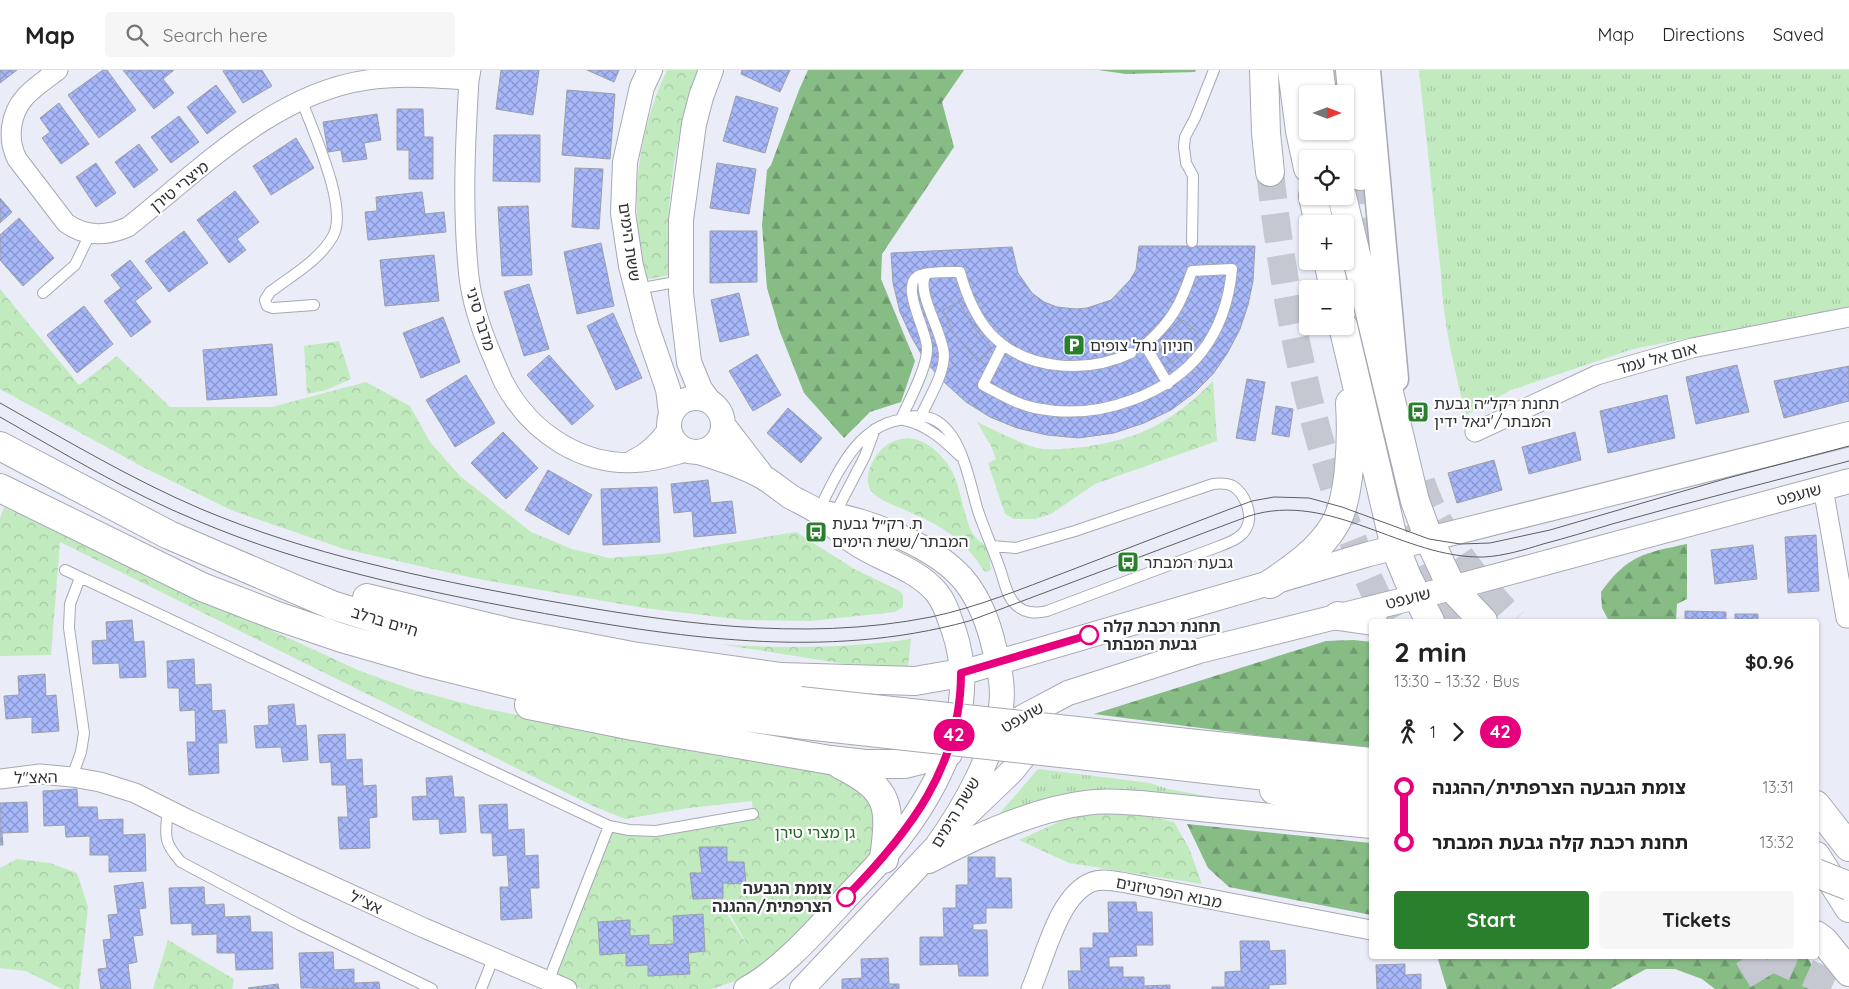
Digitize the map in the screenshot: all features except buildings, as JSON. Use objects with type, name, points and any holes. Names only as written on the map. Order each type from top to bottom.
[{"type":"highway","points":[[1264,70],[1266,133],[1270,172]]},
{"type":"highway","points":[[1292,70],[1304,150]]},
{"type":"highway","points":[[1319,70],[1321,85]]},
{"type":"highway","points":[[1350,70],[1360,176]]},
{"type":"highway","points":[[1344,205],[1415,501],[1429,539],[1452,588]]},
{"type":"highway","points":[[1270,584],[1300,563],[1322,542],[1334,526],[1342,507],[1348,476],[1350,438],[1344,335]]},
{"type":"highway","points":[[1345,335],[1395,547],[1416,596],[1429,619]]},
{"type":"highway","name":"חיים ברלב","points":[[0,446],[169,534],[332,605],[409,629],[535,662],[798,713]]},
{"type":"highway","name":"חיים ברלב","points":[[0,488],[202,587],[277,616],[342,638],[429,663],[530,688],[798,713]]},
{"type":"highway","points":[[1395,547],[1423,565],[1452,588],[1481,619]]},
{"type":"highway","points":[[207,552],[295,579],[382,602],[512,633],[632,656],[781,677],[915,681],[961,673]]},
{"type":"highway","points":[[202,587],[305,637],[382,667],[454,688],[633,726],[830,760],[883,765],[905,764],[948,753]]},
{"type":"highway","points":[[1338,616],[1369,620]]},
{"type":"highway","points":[[798,713],[1180,758],[1369,788]]},
{"type":"highway","points":[[1180,758],[1369,762]]},
{"type":"highway","points":[[1180,758],[1369,815]]},
{"type":"highway","points":[[830,760],[870,782],[884,798],[887,817],[884,858]]},
{"type":"highway","points":[[1829,826],[1849,847]]},
{"type":"highway","points":[[1829,826],[1849,855]]},
{"type":"highway","points":[[1819,860],[1840,892],[1849,918]]},
{"type":"highway","points":[[1819,875],[1840,892]]},
{"type":"highway","points":[[1819,937],[1849,972]]},
{"type":"main road","points":[[1367,70],[1400,438]]},
{"type":"street","name":"מיצרי טירן","points":[[58,70],[25,96],[6,120],[12,149],[17,158],[66,223],[74,229],[90,234],[114,233],[128,227],[203,165],[264,121],[301,99],[342,85],[366,80],[404,76],[470,75]]},
{"type":"street","name":"ששת הימים","points":[[650,70],[642,87],[625,162],[623,213],[631,266],[647,328],[668,389],[670,420]]},
{"type":"street","points":[[670,420],[673,440],[681,448],[695,452],[706,450],[717,442],[723,425],[720,411],[700,389],[689,362],[681,281],[681,220],[686,178],[694,124],[711,70]]},
{"type":"street","name":"מדבר סיני","points":[[470,75],[465,163],[469,278],[475,308],[487,344],[504,382],[522,409],[542,430],[563,446],[586,456],[606,461],[642,462],[695,452]]},
{"type":"street","name":"אום אל עמד","points":[[1475,432],[1597,375],[1692,348],[1849,317]]},
{"type":"street","points":[[626,462],[647,452],[656,445],[677,405],[685,399],[699,397],[708,400]]},
{"type":"street","name":"ששת הימים","points":[[723,425],[764,478]]},
{"type":"street","points":[[961,673],[1395,547],[1849,434]]},
{"type":"street","name":"ששת הימים","points":[[695,452],[736,464],[764,478],[792,497],[828,517],[854,542],[925,581],[937,592],[944,603],[956,638],[961,673],[959,712],[948,753],[926,798],[907,829],[884,858],[785,960],[757,983],[746,989]]},
{"type":"street","name":"שועפט","points":[[948,753],[995,732],[1055,698],[1091,684],[1199,651],[1452,588],[1849,481]]},
{"type":"street","points":[[1823,488],[1846,618],[1849,618]]},
{"type":"street","name":"ששת הימים","points":[[802,989],[918,866],[945,834],[977,779],[999,721],[1002,696],[998,662],[992,637],[979,604],[958,574],[942,561],[904,538],[882,529],[828,517]]},
{"type":"street","points":[[945,834],[1012,771],[1056,716],[1091,684]]},
{"type":"street","name":"האצ\"ל","points":[[0,779],[40,774],[72,777]]},
{"type":"street","name":"אצ\"ל","points":[[72,777],[100,782],[135,793],[406,920],[493,959],[567,989]]},
{"type":"street","points":[[918,866],[971,840],[1028,818],[1086,803],[1111,801],[1140,803],[1369,826]]},
{"type":"street","name":"מבוא הפרטיזנים","points":[[1031,989],[1055,927],[1067,902],[1079,889],[1092,881],[1126,882],[1369,930]]},
{"type":"lane","points":[[1192,242],[1193,176],[1186,163],[1184,142],[1214,70]]},
{"type":"lane","points":[[301,99],[330,177],[338,211],[334,235],[315,258],[270,292],[265,300],[267,306],[273,308],[314,305]]},
{"type":"lane","points":[[43,293],[75,265],[90,234]]},
{"type":"lane","points":[[1003,344],[983,385],[1010,400],[1034,408],[1058,411],[1095,411],[1139,398],[1168,384],[1196,359],[1209,342],[1226,306],[1232,270],[1192,271],[1176,311],[1145,344],[1168,384]]},
{"type":"lane","points":[[901,419],[928,350],[926,336],[912,296],[914,281],[918,276],[960,272],[976,314],[990,333],[1018,354],[1033,360],[1067,366],[1094,365],[1117,360],[1132,353]]},
{"type":"lane","points":[[921,416],[940,374],[944,355],[942,342],[924,291],[923,279],[926,274]]},
{"type":"lane","points":[[637,289],[681,281]]},
{"type":"lane","points":[[828,517],[837,475],[850,452],[863,438],[883,424],[921,416],[947,429],[954,437],[963,458],[984,528],[1012,601],[1019,608],[1027,611],[1042,612],[1233,541],[1246,530],[1249,516],[1246,503],[1238,491],[1227,484],[1213,484],[1016,548],[992,546]]},
{"type":"lane","points":[[901,419],[918,424],[936,435],[963,458]]},
{"type":"lane","points":[[828,517],[865,456],[875,429]]},
{"type":"lane","points":[[65,570],[609,826],[629,830],[656,831],[753,814]]},
{"type":"lane","points":[[72,777],[81,752],[84,733],[69,628],[70,604],[80,578]]},
{"type":"lane","points":[[168,810],[166,840],[170,850],[181,862],[298,924],[432,989]]},
{"type":"lane","points":[[548,982],[609,826]]},
{"type":"lane","points":[[481,989],[493,959]]},
{"type":"green space","points":[[667,70],[698,70],[681,125],[671,183],[668,228],[670,275],[644,280],[637,215],[640,159],[653,104]]},
{"type":"green space","points":[[808,70],[964,70],[942,102],[954,147],[882,254],[881,279],[915,361],[901,402],[870,412],[844,438],[804,393],[780,332],[767,288],[762,225],[767,170],[771,165]]},
{"type":"green space","points":[[1098,70],[1196,70],[1195,72],[1126,74]]},
{"type":"green space","points":[[1419,70],[1849,70],[1849,307],[1633,349],[1511,390],[1466,415],[1453,363],[1444,310]]},
{"type":"green space","points":[[0,289],[79,385],[117,356],[170,407],[272,407],[366,382],[410,406],[430,442],[460,476],[531,532],[572,549],[609,558],[662,554],[796,532],[856,570],[900,591],[903,596],[903,607],[895,612],[810,621],[744,620],[644,608],[473,578],[344,549],[231,510],[143,467],[0,389]]},
{"type":"green space","points":[[339,341],[351,379],[326,390],[307,394],[304,346]]},
{"type":"green space","points":[[1213,381],[1217,441],[1095,484],[1051,514],[1035,519],[1014,519],[1005,514],[988,463],[996,459],[977,422],[1022,443],[1042,449],[1066,449],[1103,444],[1139,433],[1169,418]]},
{"type":"green space","points":[[907,438],[919,440],[929,445],[944,459],[950,468],[955,477],[971,531],[988,548],[991,570],[984,571],[968,550],[951,534],[873,493],[868,483],[868,476],[875,457],[891,442]]},
{"type":"green space","name":"גן מצרי טירן","points":[[4,507],[360,671],[414,690],[486,709],[839,776],[874,801],[875,855],[754,977],[712,989],[579,988],[555,977],[612,830],[630,834],[753,817],[752,801],[689,808],[625,819],[593,806],[60,542],[51,655],[0,656],[0,518]],"holes":[[[727,862],[744,863],[746,884],[723,883],[702,873]],[[723,901],[752,953],[723,907]],[[703,914],[705,951],[688,953],[689,974],[648,976],[648,965],[626,966],[626,953],[600,954],[598,923],[630,936],[649,935],[649,945],[674,944],[673,916]]]},
{"type":"green space","points":[[1687,544],[1687,599],[1677,604],[1676,619],[1608,619],[1602,608],[1601,592],[1620,570],[1629,563],[1638,557]]},
{"type":"green space","points":[[911,639],[908,668],[852,665],[719,644],[815,647]]},
{"type":"green space","points":[[1326,641],[1369,642],[1369,750],[1094,714]]},
{"type":"green space","points":[[1038,769],[1150,783],[1168,789],[1212,797],[1209,803],[1052,800],[1000,813]]},
{"type":"green space","points":[[1128,811],[1174,822],[1189,848],[1202,884],[1069,863],[1019,840],[1074,815]]},
{"type":"green space","points":[[1187,824],[1369,843],[1369,915],[1229,887],[1208,868]]},
{"type":"green space","points":[[17,859],[50,863],[77,873],[88,907],[79,989],[62,989],[26,971],[0,968],[0,868]]},
{"type":"green space","points":[[168,940],[234,979],[232,989],[153,989]]},
{"type":"green space","points":[[1438,959],[1808,959],[1829,989],[1715,989],[1702,979],[1675,969],[1646,969],[1610,989],[1447,989]]},
{"type":"tunnel","points":[[1335,70],[1336,85]]},
{"type":"tunnel","points":[[1270,172],[1290,312],[1299,358],[1322,449],[1352,538],[1369,580],[1388,619]]},
{"type":"tunnel","points":[[1360,176],[1374,280]]},
{"type":"tunnel","points":[[1421,482],[1438,520],[1460,556],[1486,590],[1512,619]]},
{"type":"tunnel","points":[[1399,530],[1421,570],[1454,619]]},
{"type":"tunnel","points":[[1750,959],[1768,989]]},
{"type":"tunnel","points":[[1776,959],[1843,989]]},
{"type":"tram line","points":[[0,403],[99,459],[201,509],[242,525],[325,552],[409,573],[538,599],[685,622],[783,629],[882,625],[948,613],[1016,591],[1252,501],[1274,497],[1309,498],[1342,507],[1429,539],[1460,544],[1490,543],[1550,530],[1728,478],[1849,446]]},
{"type":"tram line","points":[[0,417],[98,472],[172,510],[238,537],[320,564],[404,585],[585,621],[694,636],[750,641],[860,640],[915,633],[969,621],[1249,516],[1279,510],[1309,512],[1338,518],[1425,548],[1454,555],[1484,557],[1506,554],[1849,461]]},
{"type":"bus line","name":"42","points":[[846,897],[884,858],[907,829],[936,779],[948,753],[959,712],[961,673],[1089,635]]},
{"type":"place","name":"חניון נחל צופים","points":[[1074,345]]},
{"type":"place","name":"תחנת רקל״ה גבעת המבתר/'יגאל ידין","points":[[1418,412]]},
{"type":"place","name":"ת. רק״ל גבעת המבתר/ששת הימים","points":[[816,532]]},
{"type":"place","name":"גבעת המבתר","points":[[1128,562]]},
{"type":"place","name":"תחנת רכבת קלה גבעת המבתר","points":[[1089,635]]},
{"type":"place","name":"צומת הגבעה הצרפתית/ההגנה","points":[[846,897]]}]
